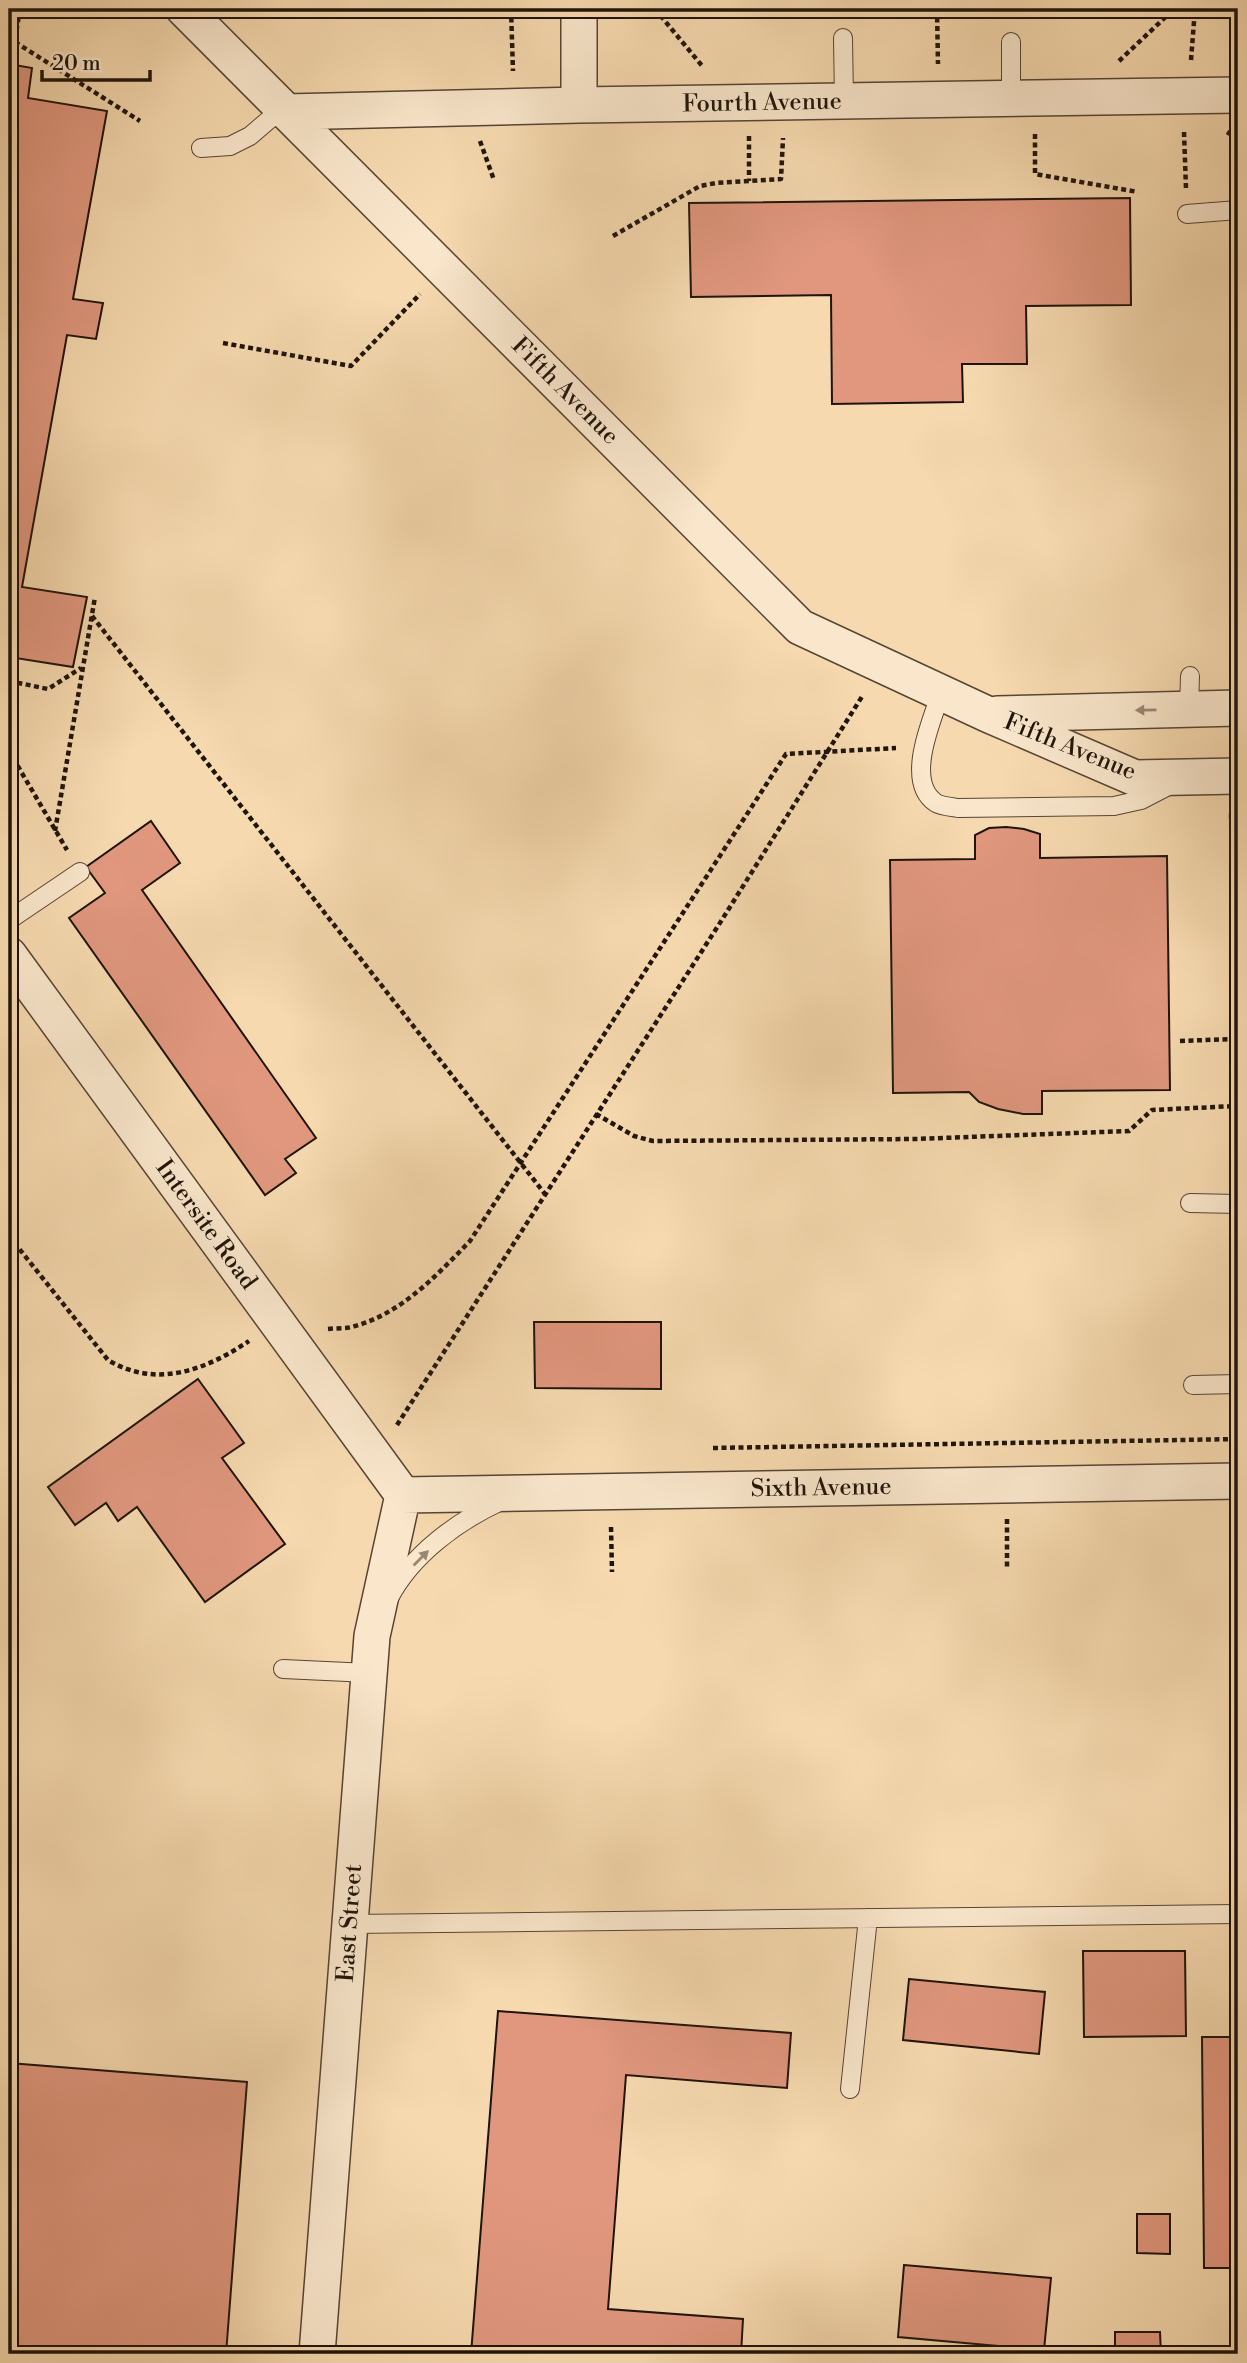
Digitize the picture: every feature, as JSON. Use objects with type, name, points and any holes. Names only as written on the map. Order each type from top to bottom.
[{"type":"street","name":"Fifth Avenue","points":[[184,9],[800,627],[987,714],[1135,778],[1238,776]]},
{"type":"street","points":[[579,9],[579,105]]},
{"type":"street","name":"Fourth Avenue","points":[[286,112],[1238,95]]},
{"type":"street","name":"Fifth Avenue","points":[[987,714],[1189,692],[1238,708]]},
{"type":"street","name":"Intersite Road","points":[[9,955],[403,1495]]},
{"type":"street","name":"Sixth Avenue","points":[[403,1495],[1238,1481]]},
{"type":"street","name":"East Street","points":[[317,2354],[372,1636],[403,1495]]},
{"type":"lane","points":[[843,38],[844,101]]},
{"type":"lane","points":[[1011,42],[1012,99]]},
{"type":"lane","points":[[201,148],[230,146],[250,136],[278,112],[286,112]]},
{"type":"lane","points":[[1187,214],[1238,210]]},
{"type":"lane","points":[[941,692],[921,757],[921,775],[925,790],[937,804],[958,808],[1114,806],[1141,800],[1187,777]]},
{"type":"lane","points":[[9,920],[80,872]]},
{"type":"lane","points":[[1190,1203],[1238,1204]]},
{"type":"lane","points":[[1193,1385],[1238,1384]]},
{"type":"lane","points":[[372,1636],[391,1594],[411,1567],[438,1540],[465,1520],[521,1493]]},
{"type":"lane","points":[[283,1669],[369,1674]]},
{"type":"lane","points":[[350,1924],[1238,1914]]},
{"type":"lane","points":[[850,2089],[867,1919]]},
{"type":"path","points":[[11,64],[20,9]]},
{"type":"path","points":[[511,9],[514,107]]},
{"type":"path","points":[[654,9],[741,103],[749,181]]},
{"type":"path","points":[[937,9],[939,100]]},
{"type":"path","points":[[1082,97],[1174,9]]},
{"type":"path","points":[[15,42],[140,121]]},
{"type":"path","points":[[613,236],[700,186],[781,179],[784,102]]},
{"type":"path","points":[[479,137],[494,180]]},
{"type":"path","points":[[1035,174],[1138,191]]},
{"type":"path","points":[[223,343],[351,366],[443,270]]},
{"type":"path","points":[[55,831],[95,597]]},
{"type":"path","points":[[92,616],[545,1194]]},
{"type":"path","points":[[376,1458],[882,665]]},
{"type":"path","points":[[9,681],[48,689],[82,667]]},
{"type":"path","points":[[9,1236],[108,1360],[136,1372],[161,1374],[194,1371],[284,1332],[352,1327],[374,1320],[423,1288],[470,1241],[786,754],[924,747]]},
{"type":"path","points":[[9,751],[80,872]]},
{"type":"path","points":[[1231,814],[1234,1039],[1238,1112]]},
{"type":"path","points":[[1180,1041],[1234,1039]]},
{"type":"path","points":[[596,1114],[634,1136],[653,1142],[915,1139],[1129,1131],[1152,1110],[1236,1106]]},
{"type":"path","points":[[713,1448],[1238,1439]]},
{"type":"path","points":[[611,1491],[612,1572]]},
{"type":"building","points":[[9,64],[32,68],[28,98],[107,111],[73,299],[103,303],[96,339],[67,335],[22,587],[87,597],[73,667],[9,657]]},
{"type":"building","points":[[1130,198],[1131,305],[1026,306],[1027,364],[962,364],[963,402],[832,404],[831,295],[691,297],[689,203]]},
{"type":"building","points":[[151,821],[180,863],[142,890],[316,1138],[285,1159],[296,1173],[265,1195],[69,918],[105,893],[86,867]]},
{"type":"building","points":[[1006,827],[1040,834],[1040,858],[1167,856],[1170,1090],[1042,1091],[1042,1114],[1023,1114],[998,1109],[979,1102],[969,1092],[893,1093],[890,860],[975,859],[975,835],[989,828]]},
{"type":"building","points":[[534,1322],[661,1322],[661,1389],[535,1388]]},
{"type":"building","points":[[198,1379],[244,1443],[222,1458],[285,1544],[205,1602],[137,1507],[118,1521],[106,1503],[75,1525],[48,1487]]},
{"type":"building","points":[[1083,1951],[1185,1951],[1186,2036],[1084,2037]]},
{"type":"building","points":[[909,1979],[1045,1992],[1039,2054],[903,2040]]},
{"type":"building","points":[[498,2011],[791,2033],[787,2088],[626,2075],[608,2309],[743,2319],[741,2354],[471,2354]]},
{"type":"building","points":[[1202,2037],[1238,2037],[1238,2268],[1204,2268]]},
{"type":"building","points":[[9,2063],[247,2082],[226,2354],[9,2354]]},
{"type":"building","points":[[1137,2214],[1170,2214],[1170,2254],[1137,2253]]},
{"type":"building","points":[[904,2265],[1051,2278],[1044,2350],[898,2337]]},
{"type":"building","points":[[1115,2332],[1160,2332],[1161,2354],[1115,2354]]}]
